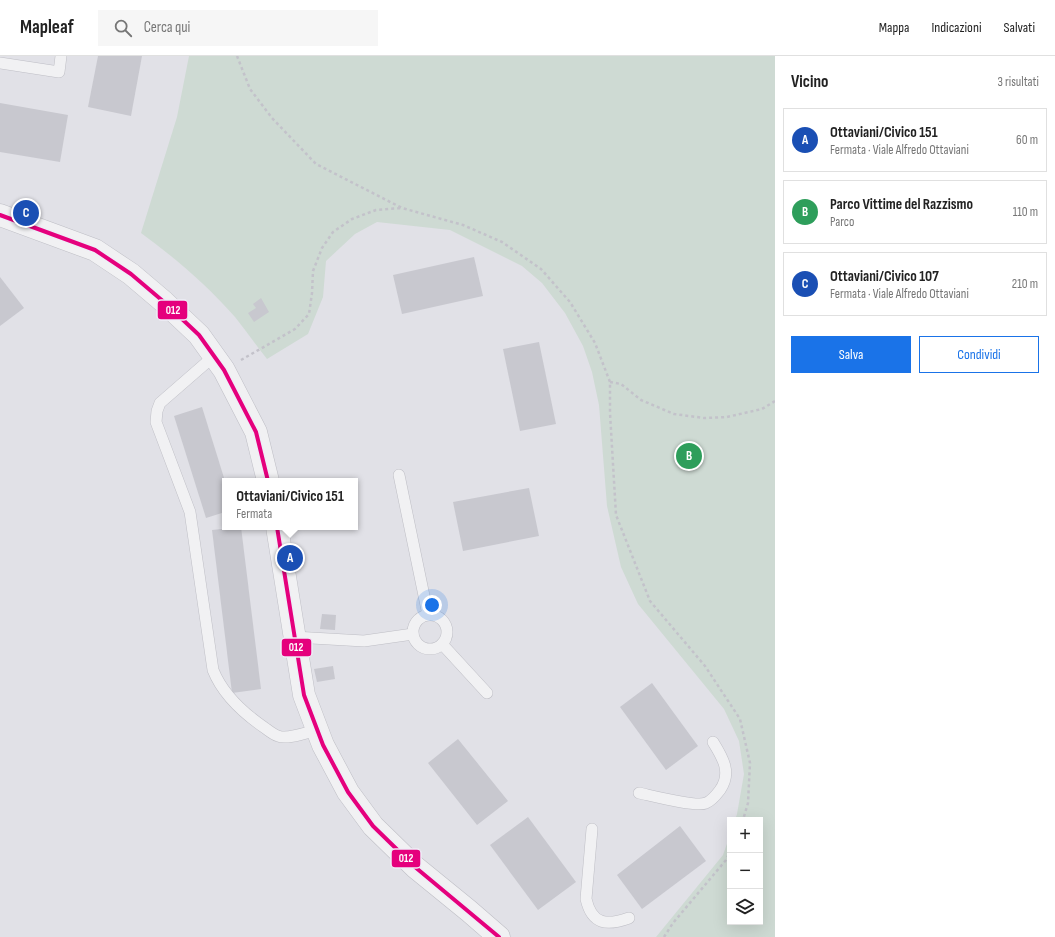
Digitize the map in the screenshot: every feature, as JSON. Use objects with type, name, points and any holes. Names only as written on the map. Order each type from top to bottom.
[{"type":"street","points":[[0,215],[95,250],[131,274],[199,335],[219,363],[256,432],[267,478]]},
{"type":"street","points":[[277,530],[304,695],[323,745],[348,792],[373,826],[415,867],[499,937]]},
{"type":"lane","points":[[0,63],[59,72],[61,56]]},
{"type":"lane","points":[[219,363],[160,403],[157,411],[156,422],[190,512],[213,670],[218,683],[227,696],[258,723],[279,736],[286,737],[317,730]]},
{"type":"lane","points":[[399,475],[428,615]]},
{"type":"lane","points":[[428,615],[434,615],[439,618],[444,622],[446,627],[446,638],[442,644],[435,649],[425,649],[416,642],[413,634],[414,625],[417,620],[428,615]]},
{"type":"lane","points":[[294,637],[364,641],[413,634]]},
{"type":"lane","points":[[442,644],[487,693]]},
{"type":"lane","points":[[639,793],[693,804],[706,803],[716,795],[724,783],[726,770],[723,758],[713,742]]},
{"type":"lane","points":[[592,829],[586,899],[588,907],[592,915],[609,923],[629,918]]},
{"type":"path","points":[[237,56],[250,90],[272,118],[316,164],[402,208],[469,228],[502,242],[541,269],[570,302],[595,343],[610,382],[610,413],[616,515],[650,601],[705,666],[740,719],[750,763],[748,803],[744,817]]},
{"type":"path","points":[[219,363],[295,329],[309,314],[313,271],[322,248],[333,232],[352,219],[376,210],[402,208]]},
{"type":"path","points":[[610,382],[621,384],[641,400],[674,414],[704,418],[727,417],[762,409],[775,401]]},
{"type":"path","points":[[664,937],[673,923],[726,860],[730,853]]},
{"type":"shaded area","points":[[189,56],[775,56],[775,937],[656,937],[723,855],[727,844],[727,925],[763,925],[763,817],[736,817],[744,774],[739,741],[724,709],[638,604],[621,567],[607,506],[599,405],[592,372],[583,346],[565,313],[542,283],[522,266],[450,230],[377,222],[355,234],[326,261],[323,297],[308,334],[267,359],[235,317],[214,294],[178,262],[141,233],[177,117]]},
{"type":"building","points":[[98,56],[142,56],[131,116],[88,107]]},
{"type":"building","points":[[0,103],[68,115],[60,162],[0,152]]},
{"type":"building","points":[[474,257],[483,296],[402,314],[393,275]]},
{"type":"building","points":[[0,277],[24,308],[0,326]]},
{"type":"building","points":[[261,298],[269,312],[254,322],[248,313],[256,308],[253,304]]},
{"type":"building","points":[[539,342],[556,424],[520,431],[503,349]]},
{"type":"building","points":[[202,407],[224,478],[222,478],[222,513],[206,518],[174,416]]},
{"type":"building","points":[[529,488],[539,536],[463,551],[453,502]]},
{"type":"building","points":[[212,530],[241,530],[261,689],[232,693]]},
{"type":"building","points":[[322,614],[336,615],[335,630],[320,629]]},
{"type":"building","points":[[333,666],[335,679],[317,682],[314,669]]},
{"type":"building","points":[[652,683],[698,746],[666,770],[620,707]]},
{"type":"building","points":[[458,739],[508,801],[477,825],[428,763]]},
{"type":"building","points":[[528,817],[576,882],[538,910],[490,845]]},
{"type":"building","points":[[680,826],[706,861],[642,909],[617,875]]},
{"type":"transit line","name":"012","points":[[0,215],[95,250],[131,274],[199,335],[224,370],[256,432],[267,478]]},
{"type":"transit line","name":"012","points":[[277,530],[304,695],[323,745],[348,792],[373,826],[415,867],[499,937]]},
{"type":"place","name":"Ottaviani/Civico 107","points":[[26,213]]},
{"type":"place","name":"Parco Vittime del Razzismo","points":[[689,456]]},
{"type":"place","name":"Ottaviani/Civico 151","points":[[290,558]]}]
